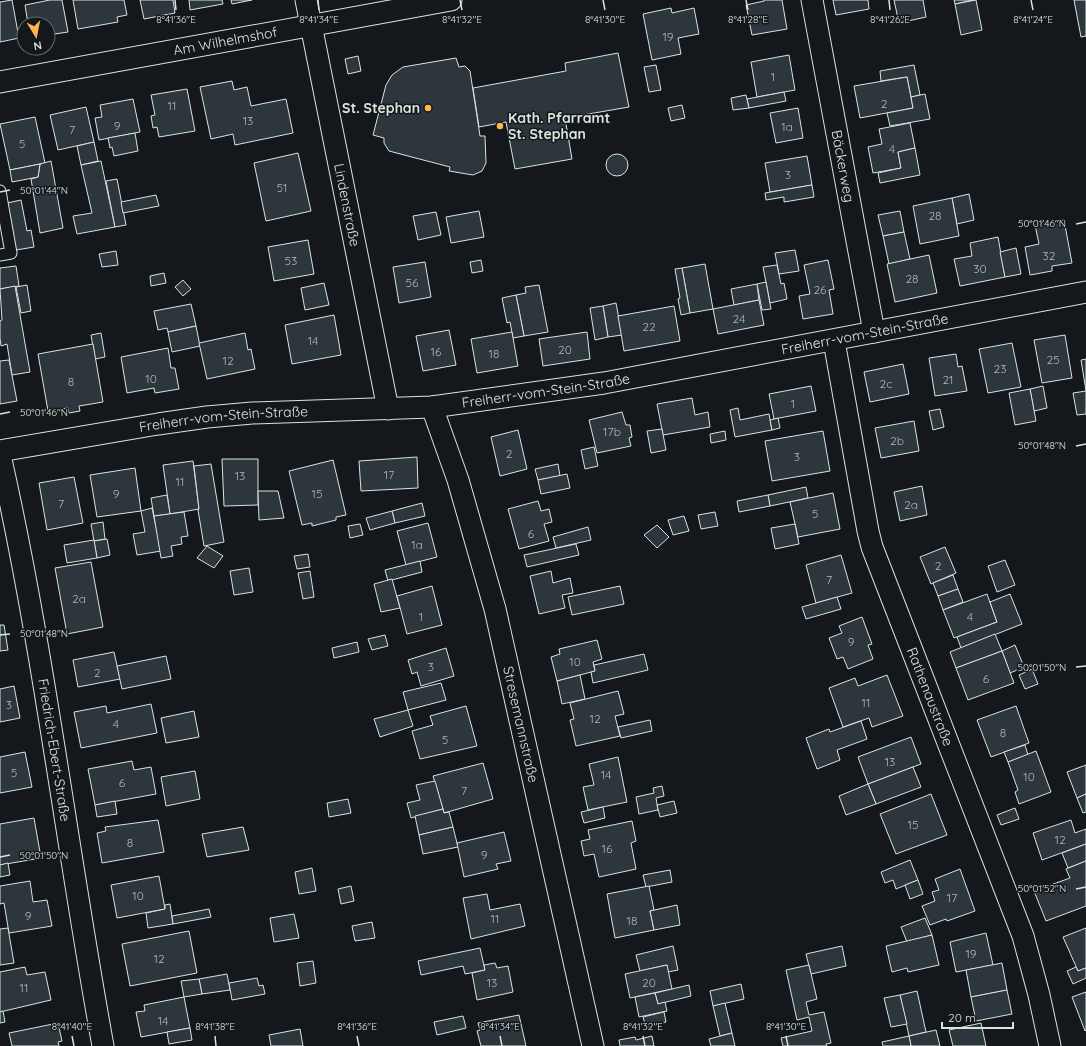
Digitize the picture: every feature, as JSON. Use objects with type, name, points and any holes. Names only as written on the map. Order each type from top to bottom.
[{"type":"street","name":"Lindenstraße","points":[[306,0],[388,409]]},
{"type":"street","name":"Am Wilhelmshof","points":[[0,82],[451,0]]},
{"type":"street","name":"Bäckerweg","points":[[812,0],[874,332]]},
{"type":"street","name":"Freiherr-vom-Stein-Straße","points":[[0,451],[206,417],[252,413],[432,407],[604,382],[834,341],[1086,292]]},
{"type":"street","name":"Rathenaustraße","points":[[834,341],[872,547],[1023,936],[1039,995],[1050,1046]]},
{"type":"street","name":"Stresemannstraße","points":[[432,407],[458,480],[494,609],[593,1046]]},
{"type":"street","name":"Friedrich-Ebert-Straße","points":[[0,455],[16,526],[49,716],[83,938],[102,1046]]},
{"type":"lane","points":[[0,191],[11,253],[0,255]]},
{"type":"building","points":[[12,0],[16,22],[16,39],[0,42],[0,2]]},
{"type":"building","points":[[50,0],[62,0],[68,32],[56,34],[56,16],[27,16],[25,5]]},
{"type":"building","points":[[73,0],[124,0],[127,15],[117,17],[118,22],[78,29]]},
{"type":"building","points":[[140,0],[173,0],[175,13],[144,19]]},
{"type":"building","points":[[189,0],[222,0],[223,4],[190,10]]},
{"type":"building","points":[[231,0],[252,0],[232,4]]},
{"type":"building","points":[[764,0],[782,0],[787,29],[752,35],[746,5]]},
{"type":"building","points":[[833,0],[868,0],[869,9],[836,15]]},
{"type":"building","points":[[894,0],[923,0],[926,17],[899,23]]},
{"type":"building","points":[[954,0],[973,0],[955,4]]},
{"type":"building","points":[[976,0],[982,30],[961,35],[955,4]]},
{"type":"building","points":[[1074,0],[1086,0],[1086,36],[1081,37]]},
{"type":"building","points":[[671,8],[672,13],[694,8],[699,34],[678,38],[681,54],[652,60],[643,14]]},
{"type":"building","points":[[618,53],[629,107],[565,118],[572,159],[515,169],[506,122],[479,127],[473,88],[566,71],[565,63]]},
{"type":"building","points":[[789,55],[795,90],[757,97],[751,62]]},
{"type":"building","points":[[358,56],[361,71],[348,74],[345,59]]},
{"type":"building","name":"St. Stephan","points":[[456,58],[459,67],[465,66],[470,71],[480,136],[485,136],[486,163],[482,171],[473,175],[449,171],[450,167],[389,151],[384,143],[384,138],[373,135],[386,85],[392,75],[403,67]]},
{"type":"building","points":[[656,65],[661,90],[649,92],[644,67]]},
{"type":"building","points":[[914,65],[920,95],[911,97],[907,77],[881,81],[880,71]]},
{"type":"building","points":[[907,77],[913,108],[860,118],[854,86]]},
{"type":"building","points":[[232,81],[234,90],[247,87],[251,106],[286,99],[293,133],[235,145],[233,134],[211,139],[200,87]]},
{"type":"building","points":[[187,89],[195,131],[159,137],[157,127],[153,128],[151,116],[155,115],[151,95]]},
{"type":"building","points":[[784,92],[786,101],[749,108],[747,99]]},
{"type":"building","points":[[925,94],[930,119],[890,126],[887,113],[913,108],[911,97]]},
{"type":"building","points":[[746,95],[749,108],[733,110],[731,98]]},
{"type":"building","points":[[133,99],[140,132],[99,140],[95,118],[102,117],[100,105]]},
{"type":"building","points":[[682,105],[685,118],[671,121],[668,108]]},
{"type":"building","points":[[86,107],[94,142],[58,150],[50,115]]},
{"type":"building","points":[[798,108],[803,138],[776,143],[770,113]]},
{"type":"building","points":[[35,117],[45,163],[10,170],[0,124]]},
{"type":"building","points":[[910,123],[915,148],[898,152],[901,168],[873,173],[868,147],[882,144],[879,129]]},
{"type":"building","points":[[135,133],[138,151],[114,156],[112,147],[110,148],[108,138]]},
{"type":"building","points":[[94,142],[98,161],[81,165],[77,146]]},
{"type":"building","points":[[915,148],[920,175],[880,183],[878,173],[901,168],[898,152]]},
{"type":"building","points":[[298,153],[311,211],[266,221],[254,163]]},
{"type":"building","points":[[617,154],[625,157],[628,165],[625,173],[617,176],[609,173],[606,165],[609,157]]},
{"type":"building","points":[[807,156],[812,185],[770,192],[765,163]]},
{"type":"building","points":[[51,161],[63,228],[40,233],[31,179],[38,177],[40,164]]},
{"type":"building","points":[[101,161],[115,227],[77,234],[73,216],[92,213],[81,165]]},
{"type":"building","points":[[40,164],[38,177],[12,182],[10,170]]},
{"type":"building","points":[[117,179],[126,225],[115,227],[106,181]]},
{"type":"building","points":[[812,185],[814,197],[784,202],[784,197],[766,200],[765,193]]},
{"type":"building","points":[[969,194],[974,220],[957,224],[952,198]]},
{"type":"building","points":[[156,195],[159,206],[123,213],[121,202]]},
{"type":"building","points":[[952,198],[959,236],[920,244],[913,206]]},
{"type":"building","points":[[21,200],[27,231],[31,230],[34,247],[16,250],[7,203]]},
{"type":"building","points":[[479,211],[484,237],[451,243],[446,217]]},
{"type":"building","points":[[900,211],[904,232],[883,236],[878,215]]},
{"type":"building","points":[[436,212],[441,235],[418,240],[413,216]]},
{"type":"building","points":[[1064,220],[1072,263],[1052,266],[1052,271],[1030,275],[1025,247],[1039,244],[1035,225]]},
{"type":"building","points":[[904,232],[910,259],[889,264],[883,236]]},
{"type":"building","points":[[998,237],[1005,277],[960,286],[954,259],[972,256],[970,243]]},
{"type":"building","points":[[308,240],[314,274],[274,281],[268,247]]},
{"type":"building","points":[[1016,248],[1021,274],[1005,277],[1000,252]]},
{"type":"building","points":[[795,250],[799,271],[779,274],[775,253]]},
{"type":"building","points":[[116,251],[118,265],[102,267],[99,254]]},
{"type":"building","points":[[929,255],[937,293],[895,302],[887,264]]},
{"type":"building","points":[[481,260],[483,271],[472,273],[470,262]]},
{"type":"building","points":[[828,260],[834,289],[829,290],[833,314],[803,319],[799,296],[810,294],[804,265]]},
{"type":"building","points":[[425,262],[431,297],[399,303],[393,267]]},
{"type":"building","points":[[705,264],[713,309],[690,313],[682,268]]},
{"type":"building","points":[[777,265],[781,284],[784,283],[787,299],[770,303],[763,267]]},
{"type":"building","points":[[16,266],[19,286],[0,289],[0,268]]},
{"type":"building","points":[[682,268],[690,313],[681,315],[678,299],[680,298],[675,269]]},
{"type":"building","points":[[164,273],[166,283],[151,286],[150,276]]},
{"type":"building","points":[[183,280],[191,289],[183,296],[175,287]]},
{"type":"building","points":[[766,282],[771,309],[762,310],[757,284]]},
{"type":"building","points":[[324,283],[329,305],[305,310],[301,288]]},
{"type":"building","points":[[757,284],[759,300],[734,305],[731,289]]},
{"type":"building","points":[[27,285],[31,311],[21,313],[16,287]]},
{"type":"building","points":[[539,285],[548,332],[524,336],[516,295],[526,293],[525,287]]},
{"type":"building","points":[[15,286],[30,372],[12,375],[7,344],[1,346],[0,321],[2,320],[0,289]]},
{"type":"building","points":[[516,295],[524,336],[513,338],[510,322],[507,323],[502,298]]},
{"type":"building","points":[[759,300],[764,325],[718,334],[713,309]]},
{"type":"building","points":[[616,303],[622,335],[608,337],[603,306]]},
{"type":"building","points":[[191,304],[196,326],[168,332],[167,328],[158,330],[154,311]]},
{"type":"building","points":[[603,306],[608,337],[595,340],[590,308]]},
{"type":"building","points":[[674,306],[680,341],[624,351],[618,316]]},
{"type":"building","points":[[334,315],[341,355],[292,364],[285,325]]},
{"type":"building","points":[[196,326],[200,346],[172,352],[168,332]]},
{"type":"building","points":[[449,330],[456,365],[423,371],[416,336]]},
{"type":"building","points":[[512,332],[518,366],[477,373],[471,339]]},
{"type":"building","points":[[587,332],[590,359],[543,366],[539,339]]},
{"type":"building","points":[[101,333],[105,357],[95,359],[91,335]]},
{"type":"building","points":[[245,333],[248,350],[251,349],[255,369],[207,379],[199,343]]},
{"type":"building","points":[[1065,335],[1072,378],[1042,383],[1034,340]]},
{"type":"building","points":[[1012,343],[1021,387],[988,393],[979,349]]},
{"type":"building","points":[[93,344],[103,402],[79,406],[80,411],[69,413],[68,408],[48,411],[38,354]]},
{"type":"building","points":[[168,348],[171,368],[175,368],[179,389],[155,393],[154,388],[127,393],[121,357]]},
{"type":"building","points":[[956,354],[958,367],[962,366],[967,391],[935,396],[929,358]]},
{"type":"building","points":[[1086,359],[1086,391],[1081,360]]},
{"type":"building","points":[[9,360],[17,401],[0,404],[0,361]]},
{"type":"building","points":[[903,364],[909,394],[870,402],[864,372]]},
{"type":"building","points":[[811,386],[816,411],[774,419],[769,394]]},
{"type":"building","points":[[1043,386],[1047,408],[1034,411],[1030,389]]},
{"type":"building","points":[[1030,389],[1036,421],[1015,425],[1009,393]]},
{"type":"building","points":[[1086,391],[1086,414],[1077,415],[1073,393]]},
{"type":"building","points":[[692,398],[695,415],[708,412],[710,427],[663,435],[657,404]]},
{"type":"building","points":[[738,408],[740,420],[769,414],[772,430],[735,437],[730,410]]},
{"type":"building","points":[[940,409],[944,427],[933,430],[929,411]]},
{"type":"building","points":[[622,412],[626,425],[630,425],[632,437],[629,438],[631,446],[597,453],[589,420]]},
{"type":"building","points":[[778,418],[780,428],[772,430],[770,420]]},
{"type":"building","points":[[914,421],[919,451],[881,458],[875,428]]},
{"type":"building","points":[[662,429],[666,450],[651,453],[647,431]]},
{"type":"building","points":[[518,430],[527,469],[500,476],[491,437]]},
{"type":"building","points":[[725,431],[726,440],[711,443],[710,434]]},
{"type":"building","points":[[823,431],[830,471],[772,481],[765,441]]},
{"type":"building","points":[[594,447],[598,466],[585,469],[581,450]]},
{"type":"building","points":[[417,457],[418,488],[361,491],[359,461]]},
{"type":"building","points":[[222,459],[258,459],[258,505],[224,506]]},
{"type":"building","points":[[333,460],[346,515],[336,517],[336,520],[312,526],[312,523],[302,525],[289,471]]},
{"type":"building","points":[[193,461],[199,509],[170,514],[163,465]]},
{"type":"building","points":[[211,464],[224,542],[204,546],[198,510],[194,466]]},
{"type":"building","points":[[558,464],[560,476],[538,480],[535,469]]},
{"type":"building","points":[[135,468],[141,511],[97,517],[90,475]]},
{"type":"building","points":[[567,474],[570,488],[541,494],[538,480]]},
{"type":"building","points":[[74,477],[83,523],[47,530],[39,483]]},
{"type":"building","points":[[922,486],[927,515],[900,521],[894,492]]},
{"type":"building","points":[[806,487],[808,498],[770,506],[768,495]]},
{"type":"building","points":[[258,491],[278,491],[284,518],[259,520]]},
{"type":"building","points":[[833,493],[840,529],[798,537],[790,502]]},
{"type":"building","points":[[167,495],[170,514],[154,516],[151,498]]},
{"type":"building","points":[[768,495],[770,506],[739,512],[737,501]]},
{"type":"building","points":[[538,501],[541,511],[549,509],[552,522],[544,524],[549,541],[519,549],[508,509]]},
{"type":"building","points":[[422,503],[425,516],[395,523],[392,511]]},
{"type":"building","points":[[152,508],[161,551],[137,555],[133,534],[145,532],[141,511]]},
{"type":"building","points":[[392,511],[395,523],[370,530],[366,518]]},
{"type":"building","points":[[184,512],[188,536],[181,537],[182,544],[171,546],[173,556],[161,558],[154,516]]},
{"type":"building","points":[[715,512],[718,526],[701,529],[698,515]]},
{"type":"building","points":[[684,516],[689,531],[673,535],[668,520]]},
{"type":"building","points":[[103,522],[105,539],[94,541],[91,524]]},
{"type":"building","points":[[428,523],[437,557],[406,565],[397,531]]},
{"type":"building","points":[[360,524],[363,535],[350,538],[348,526]]},
{"type":"building","points":[[795,524],[799,544],[775,549],[771,528]]},
{"type":"building","points":[[657,525],[669,537],[657,548],[644,535]]},
{"type":"building","points":[[588,527],[591,540],[556,548],[553,537]]},
{"type":"building","points":[[107,539],[110,555],[97,558],[94,541]]},
{"type":"building","points":[[94,540],[97,558],[67,563],[64,545]]},
{"type":"building","points":[[576,544],[579,555],[527,567],[524,555]]},
{"type":"building","points":[[207,546],[223,556],[214,568],[197,558]]},
{"type":"building","points":[[945,547],[956,573],[931,584],[920,557]]},
{"type":"building","points":[[308,554],[310,567],[297,569],[294,556]]},
{"type":"building","points":[[841,555],[852,593],[816,603],[806,565]]},
{"type":"building","points":[[1005,560],[1015,585],[997,592],[988,566]]},
{"type":"building","points":[[420,561],[422,572],[388,581],[385,570]]},
{"type":"building","points":[[91,562],[103,627],[67,634],[55,568]]},
{"type":"building","points":[[249,568],[253,592],[234,595],[230,571]]},
{"type":"building","points":[[310,571],[314,597],[303,599],[298,573]]},
{"type":"building","points":[[551,571],[553,583],[570,578],[573,593],[562,595],[565,608],[539,614],[530,576]]},
{"type":"building","points":[[953,575],[958,589],[938,596],[933,583]]},
{"type":"building","points":[[392,579],[400,608],[381,612],[374,584]]},
{"type":"building","points":[[432,586],[442,625],[407,634],[397,596]]},
{"type":"building","points":[[620,586],[624,604],[572,615],[568,597]]},
{"type":"building","points":[[958,589],[963,602],[943,610],[938,596]]},
{"type":"building","points":[[987,594],[997,622],[954,638],[943,610]]},
{"type":"building","points":[[1010,594],[1022,624],[961,648],[957,637],[997,622],[990,602]]},
{"type":"building","points":[[837,597],[841,609],[806,619],[802,607]]},
{"type":"building","points":[[862,617],[872,644],[868,645],[873,659],[848,669],[843,657],[837,659],[829,638],[842,633],[839,626]]},
{"type":"building","points":[[0,625],[4,625],[8,650],[0,651]]},
{"type":"building","points":[[995,634],[1002,651],[956,668],[950,652]]},
{"type":"building","points":[[385,635],[388,646],[372,650],[368,639]]},
{"type":"building","points":[[597,640],[602,659],[593,662],[595,671],[557,681],[551,657],[560,654],[559,649]]},
{"type":"building","points":[[357,642],[359,652],[334,658],[332,648]]},
{"type":"building","points":[[1015,645],[1024,667],[1010,673],[1002,651]]},
{"type":"building","points":[[446,648],[454,676],[421,686],[417,672],[412,674],[408,660]]},
{"type":"building","points":[[1002,651],[1014,683],[968,700],[956,668]]},
{"type":"building","points":[[114,652],[120,679],[78,687],[73,660]]},
{"type":"building","points":[[644,654],[648,670],[593,683],[591,672],[595,671],[594,665]]},
{"type":"building","points":[[166,656],[171,679],[122,689],[117,666]]},
{"type":"building","points":[[1032,669],[1038,684],[1025,689],[1019,675]]},
{"type":"building","points":[[580,675],[585,699],[562,704],[557,681]]},
{"type":"building","points":[[887,675],[903,716],[872,727],[869,718],[843,727],[829,688],[855,678],[858,686]]},
{"type":"building","points":[[441,683],[446,700],[408,710],[403,692]]},
{"type":"building","points":[[14,686],[20,718],[0,722],[0,689]]},
{"type":"building","points":[[618,691],[624,714],[615,716],[620,736],[576,746],[570,720],[574,719],[570,703]]},
{"type":"building","points":[[151,704],[157,733],[81,748],[74,712],[106,706],[107,713]]},
{"type":"building","points":[[466,706],[477,746],[420,759],[412,731],[433,725],[430,716]]},
{"type":"building","points":[[1016,706],[1029,743],[991,757],[977,720]]},
{"type":"building","points":[[408,710],[413,726],[380,737],[374,719]]},
{"type":"building","points":[[194,711],[199,737],[166,743],[161,718]]},
{"type":"building","points":[[650,720],[652,731],[621,738],[618,727]]},
{"type":"building","points":[[861,721],[867,739],[837,750],[840,760],[817,769],[806,738],[829,729],[830,732]]},
{"type":"building","points":[[911,737],[921,764],[868,784],[858,757]]},
{"type":"building","points":[[1025,745],[1028,755],[1008,762],[1004,752]]},
{"type":"building","points":[[1036,751],[1051,792],[1019,804],[1015,792],[1018,790],[1008,762]]},
{"type":"building","points":[[25,752],[32,787],[0,793],[0,757]]},
{"type":"building","points":[[618,757],[627,802],[588,810],[583,787],[594,785],[589,764]]},
{"type":"building","points":[[132,761],[134,770],[151,767],[156,794],[95,805],[88,769]]},
{"type":"building","points":[[483,763],[493,799],[444,813],[433,776]]},
{"type":"building","points":[[1086,765],[1086,794],[1077,798],[1067,772]]},
{"type":"building","points":[[913,767],[921,787],[876,804],[868,784]]},
{"type":"building","points":[[195,771],[200,799],[166,806],[161,777]]},
{"type":"building","points":[[435,781],[443,809],[411,818],[407,803],[420,800],[416,785]]},
{"type":"building","points":[[868,784],[876,804],[846,815],[839,796]]},
{"type":"building","points":[[662,786],[664,796],[656,798],[658,810],[639,814],[636,797],[654,793],[653,788]]},
{"type":"building","points":[[931,794],[947,835],[896,854],[880,814]]},
{"type":"building","points":[[1086,794],[1086,812],[1083,813],[1077,798]]},
{"type":"building","points":[[348,799],[351,813],[329,817],[327,803]]},
{"type":"building","points":[[115,801],[117,814],[97,817],[95,805]]},
{"type":"building","points":[[674,801],[677,813],[660,817],[657,805]]},
{"type":"building","points":[[603,807],[605,818],[584,823],[581,812]]},
{"type":"building","points":[[1015,808],[1019,819],[1001,825],[997,815]]},
{"type":"building","points":[[443,809],[444,813],[449,812],[453,827],[419,835],[415,816]]},
{"type":"building","points":[[34,818],[41,858],[0,865],[0,824]]},
{"type":"building","points":[[158,820],[164,852],[102,863],[97,833],[106,831],[105,827]]},
{"type":"building","points":[[1071,820],[1075,833],[1086,829],[1086,844],[1042,860],[1033,833]]},
{"type":"building","points":[[632,821],[636,841],[631,843],[636,869],[599,877],[594,854],[584,856],[581,841],[590,839],[588,830]]},
{"type":"building","points":[[243,827],[249,850],[207,857],[202,834]]},
{"type":"building","points":[[453,827],[458,847],[423,854],[419,835]]},
{"type":"building","points":[[504,832],[511,861],[496,864],[498,869],[464,877],[457,843]]},
{"type":"building","points":[[1086,844],[1086,861],[1068,868],[1062,853]]},
{"type":"building","points":[[910,860],[918,880],[896,889],[893,880],[885,883],[881,872]]},
{"type":"building","points":[[1086,861],[1086,906],[1046,921],[1034,891],[1070,878],[1066,869]]},
{"type":"building","points":[[8,863],[10,875],[0,877],[0,865]]},
{"type":"building","points":[[312,868],[316,891],[299,894],[295,872]]},
{"type":"building","points":[[960,869],[975,911],[947,921],[946,919],[930,925],[922,906],[935,901],[932,892],[939,890],[935,879]]},
{"type":"building","points":[[670,870],[672,882],[646,887],[643,875]]},
{"type":"building","points":[[159,876],[165,909],[117,918],[111,885]]},
{"type":"building","points":[[918,880],[923,894],[910,899],[905,885]]},
{"type":"building","points":[[30,881],[33,902],[47,900],[52,926],[9,933],[4,903],[0,904],[0,886]]},
{"type":"building","points":[[351,886],[354,901],[341,904],[338,889]]},
{"type":"building","points":[[649,886],[654,910],[650,911],[654,930],[615,938],[607,894]]},
{"type":"building","points":[[487,894],[490,910],[520,904],[525,926],[471,939],[463,898]]},
{"type":"building","points":[[170,904],[173,924],[148,928],[146,913],[165,909],[165,905]]},
{"type":"building","points":[[677,905],[680,925],[654,930],[650,911]]},
{"type":"building","points":[[209,909],[211,917],[173,924],[172,916]]},
{"type":"building","points":[[294,914],[299,938],[274,942],[270,918]]},
{"type":"building","points":[[925,918],[932,935],[907,942],[901,927]]},
{"type":"building","points":[[372,922],[375,938],[355,941],[352,926]]},
{"type":"building","points":[[8,928],[14,963],[0,965],[0,929]]},
{"type":"building","points":[[1086,928],[1086,968],[1078,971],[1063,937]]},
{"type":"building","points":[[189,931],[197,973],[130,986],[122,944]]},
{"type":"building","points":[[986,933],[993,965],[956,972],[950,942]]},
{"type":"building","points":[[932,935],[939,965],[908,972],[907,968],[892,972],[886,946]]},
{"type":"building","points":[[673,946],[678,970],[668,972],[667,965],[640,971],[636,955]]},
{"type":"building","points":[[842,946],[846,966],[811,974],[806,954]]},
{"type":"building","points":[[480,948],[485,970],[465,974],[463,966],[421,975],[418,961]]},
{"type":"building","points":[[313,961],[316,983],[300,986],[297,963]]},
{"type":"building","points":[[495,963],[497,968],[508,966],[513,992],[477,1000],[472,973],[485,970],[484,965]]},
{"type":"building","points":[[1002,963],[1007,990],[971,997],[966,970]]},
{"type":"building","points":[[667,965],[672,989],[630,998],[625,974]]},
{"type":"building","points":[[809,965],[817,999],[806,1002],[809,1015],[824,1012],[831,1043],[826,1044],[827,1046],[783,1046],[781,1038],[812,1031],[809,1017],[797,1020],[786,970]]},
{"type":"building","points":[[25,967],[27,975],[45,972],[51,1000],[0,1012],[0,972]]},
{"type":"building","points":[[1076,967],[1078,971],[1086,968],[1086,978],[1073,984],[1067,971]]},
{"type":"building","points":[[227,974],[230,990],[202,994],[199,979]]},
{"type":"building","points":[[257,978],[259,986],[263,985],[265,994],[232,1000],[229,983]]},
{"type":"building","points":[[199,979],[202,994],[184,997],[181,981]]},
{"type":"building","points":[[741,984],[744,999],[713,1006],[710,991]]},
{"type":"building","points":[[689,985],[691,996],[658,1004],[655,993]]},
{"type":"building","points":[[1007,990],[1012,1014],[976,1021],[971,997]]},
{"type":"building","points":[[917,991],[926,1032],[909,1036],[900,995]]},
{"type":"building","points":[[1086,992],[1086,1030],[1085,1031],[1072,997]]},
{"type":"building","points":[[655,993],[658,1004],[665,1002],[667,1011],[639,1017],[635,997]]},
{"type":"building","points":[[900,995],[907,1024],[891,1027],[884,998]]},
{"type":"building","points":[[184,997],[190,1028],[141,1037],[136,1012],[145,1011],[144,1005]]},
{"type":"building","points":[[725,1003],[732,1033],[720,1036],[713,1006]]},
{"type":"building","points":[[3,1011],[5,1022],[0,1023],[0,1012]]},
{"type":"building","points":[[664,1012],[666,1022],[646,1027],[643,1017]]},
{"type":"building","points":[[519,1015],[526,1046],[481,1046],[477,1031],[480,1030],[478,1023]]},
{"type":"building","points":[[463,1016],[466,1028],[437,1035],[434,1022]]},
{"type":"building","points":[[58,1023],[62,1041],[58,1042],[59,1046],[12,1046],[9,1033]]},
{"type":"building","points":[[981,1023],[986,1046],[953,1046],[949,1030]]},
{"type":"building","points":[[190,1028],[192,1040],[169,1044],[167,1032]]},
{"type":"building","points":[[300,1029],[303,1046],[271,1046],[269,1035]]},
{"type":"building","points":[[936,1030],[940,1046],[911,1046],[909,1036]]},
{"type":"building","points":[[732,1033],[735,1046],[711,1046],[709,1039]]},
{"type":"building","points":[[652,1036],[654,1046],[620,1046],[619,1040],[635,1037],[636,1040]]},
{"type":"building","points":[[909,1036],[911,1046],[883,1046],[882,1042]]},
{"type":"place","name":"St. Stephan","points":[[428,108]]},
{"type":"place","name":"Kath. Pfarramt St. Stephan","points":[[500,126]]}]
